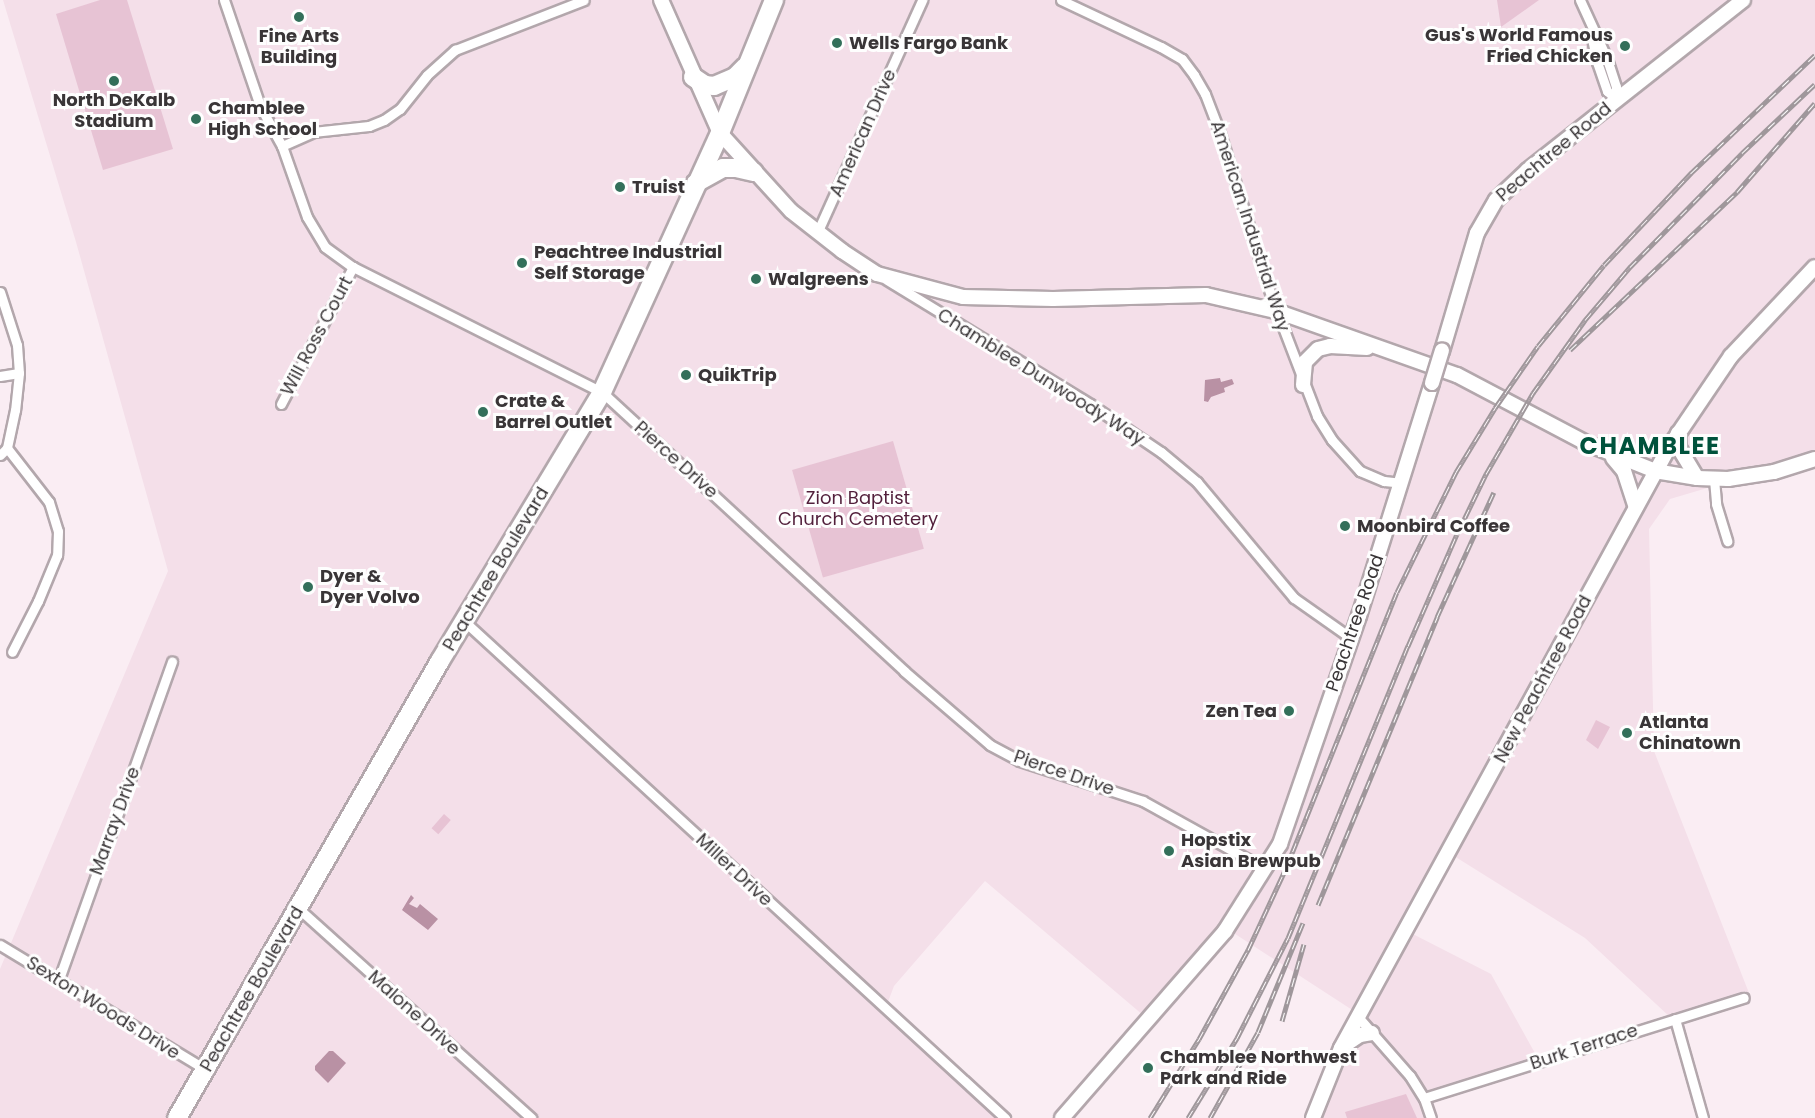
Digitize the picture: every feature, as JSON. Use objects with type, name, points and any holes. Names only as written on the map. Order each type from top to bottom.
[{"type":"highway","name":"Peachtree Boulevard","points":[[177,1118],[464,621],[602,392],[720,133],[774,0]]},
{"type":"highway","points":[[693,76],[705,85],[714,86],[741,74],[750,60]]},
{"type":"highway","points":[[696,183],[723,168],[754,172]]},
{"type":"street","name":"Pierce Drive","points":[[224,0],[260,106],[282,146],[300,199],[325,247],[353,267],[602,392],[911,678],[990,745],[1020,760],[1143,801],[1190,824],[1264,868]]},
{"type":"street","points":[[282,146],[313,132],[369,126],[384,120],[400,109],[426,75],[455,50],[584,0]]},
{"type":"street","points":[[661,0],[720,133],[754,172],[817,233],[877,274],[963,297],[1053,299],[1206,295],[1276,311],[1457,375],[1610,454],[1655,471],[1714,479],[1750,476],[1815,459]]},
{"type":"street","name":"American Drive","points":[[817,233],[922,0]]},
{"type":"street","name":"American Industrial Way","points":[[1061,0],[1182,58],[1205,94],[1219,130],[1276,311],[1304,385],[1326,431],[1351,462],[1370,476],[1402,483]]},
{"type":"street","points":[[1580,0],[1588,22],[1596,62],[1607,91],[1616,99]]},
{"type":"street","name":"Peachtree Road","points":[[1062,1118],[1225,931],[1280,844],[1402,483],[1477,233],[1492,205],[1528,170],[1743,0]]},
{"type":"street","name":"Will Ross Court","points":[[281,404],[353,267]]},
{"type":"street","name":"New Peachtree Road","points":[[1313,1118],[1341,1048],[1655,471],[1731,356],[1815,267]]},
{"type":"street","name":"Chamblee Dunwoody Way","points":[[877,274],[1090,404],[1161,452],[1197,482],[1294,598],[1351,638]]},
{"type":"street","points":[[0,292],[16,345],[19,373],[15,410],[3,451],[49,502],[58,531],[57,555],[38,601],[12,652]]},
{"type":"street","points":[[1304,385],[1305,362],[1318,349],[1330,346],[1388,350]]},
{"type":"street","points":[[0,376],[19,373]]},
{"type":"street","points":[[1678,433],[1679,448],[1697,478]]},
{"type":"street","points":[[1610,454],[1624,471],[1636,507]]},
{"type":"street","points":[[1714,479],[1716,504],[1727,541]]},
{"type":"street","name":"Miller Drive","points":[[464,621],[1005,1118]]},
{"type":"street","name":"Marray Drive","points":[[59,979],[172,662]]},
{"type":"street","name":"Malone Drive","points":[[298,908],[531,1118]]},
{"type":"street","name":"Sexton Woods Drive","points":[[0,945],[59,979],[126,1024],[206,1070]]},
{"type":"street","name":"Burk Terrace","points":[[1424,1098],[1744,998]]},
{"type":"street","points":[[1359,1018],[1410,1076],[1424,1098],[1431,1118]]},
{"type":"street","points":[[1675,1019],[1703,1118]]},
{"type":"street","points":[[1341,1048],[1360,1035],[1372,1033]]},
{"type":"shaded area","points":[[3,0],[1815,0],[1815,456],[1670,499],[1649,529],[1654,751],[1749,993],[1670,1017],[1585,938],[1446,851],[1403,929],[1491,974],[1541,1064],[1426,1097],[1433,1118],[1313,1118],[1360,1015],[1229,930],[1150,1021],[985,881],[894,986],[886,1007],[1005,1118],[0,1118],[0,969],[168,571],[76,242]]},
{"type":"shaded area","points":[[1220,378],[1221,382],[1232,379],[1234,384],[1224,388],[1225,392],[1211,397],[1208,402],[1204,401],[1205,380]]},
{"type":"shaded area","points":[[411,895],[414,898],[409,904],[417,908],[420,904],[438,919],[428,930],[402,910]]},
{"type":"shaded area","points":[[329,1051],[333,1051],[346,1063],[328,1083],[315,1070],[315,1066]]},
{"type":"green space","name":"North DeKalb Stadium","points":[[100,0],[127,0],[173,149],[103,170],[56,14]]},
{"type":"green space","points":[[1497,0],[1539,0],[1501,27]]},
{"type":"green space","name":"Zion Baptist Church Cemetery","points":[[893,441],[924,549],[823,578],[792,470]]},
{"type":"green space","points":[[1596,720],[1610,727],[1598,749],[1586,740]]},
{"type":"green space","points":[[444,814],[451,820],[438,834],[432,828]]},
{"type":"green space","points":[[1406,1094],[1417,1118],[1347,1118],[1345,1112]]},
{"type":"railway","points":[[1150,1118],[1199,1039],[1248,950],[1286,868],[1397,592],[1456,472],[1495,408],[1538,346],[1604,265],[1691,173],[1815,55]]},
{"type":"railway","points":[[1188,1118],[1237,1038],[1288,938],[1408,646],[1457,534],[1486,474],[1533,393],[1585,320],[1630,267],[1742,153],[1815,84]]},
{"type":"railway","points":[[1570,350],[1737,192],[1815,103]]},
{"type":"railway","points":[[1318,905],[1437,617],[1494,492]]},
{"type":"railway","points":[[1210,1118],[1258,1032],[1303,923]]},
{"type":"railway","points":[[1282,1021],[1304,944]]},
{"type":"place","name":"Fine Arts Building","points":[[299,17]]},
{"type":"place","name":"Wells Fargo Bank","points":[[837,43]]},
{"type":"place","name":"Gus's World Famous Fried Chicken","points":[[1625,46]]},
{"type":"place","name":"North DeKalb Stadium","points":[[114,81]]},
{"type":"place","name":"Chamblee High School","points":[[196,119]]},
{"type":"place","name":"Truist","points":[[620,187]]},
{"type":"place","name":"Peachtree Industrial Self Storage","points":[[522,263]]},
{"type":"place","name":"Walgreens","points":[[756,279]]},
{"type":"place","name":"QuikTrip","points":[[686,375]]},
{"type":"place","name":"Crate & Barrel Outlet","points":[[483,412]]},
{"type":"place","name":"Moonbird Coffee","points":[[1345,526]]},
{"type":"place","name":"Dyer & Dyer Volvo","points":[[308,587]]},
{"type":"place","name":"Zen Tea","points":[[1289,711]]},
{"type":"place","name":"Atlanta Chinatown","points":[[1627,733]]},
{"type":"place","name":"Hopstix Asian Brewpub","points":[[1169,851]]},
{"type":"place","name":"Chamblee Northwest Park and Ride","points":[[1148,1068]]},
{"type":"district","name":"CHAMBLEE","points":[[1650,446]]}]
